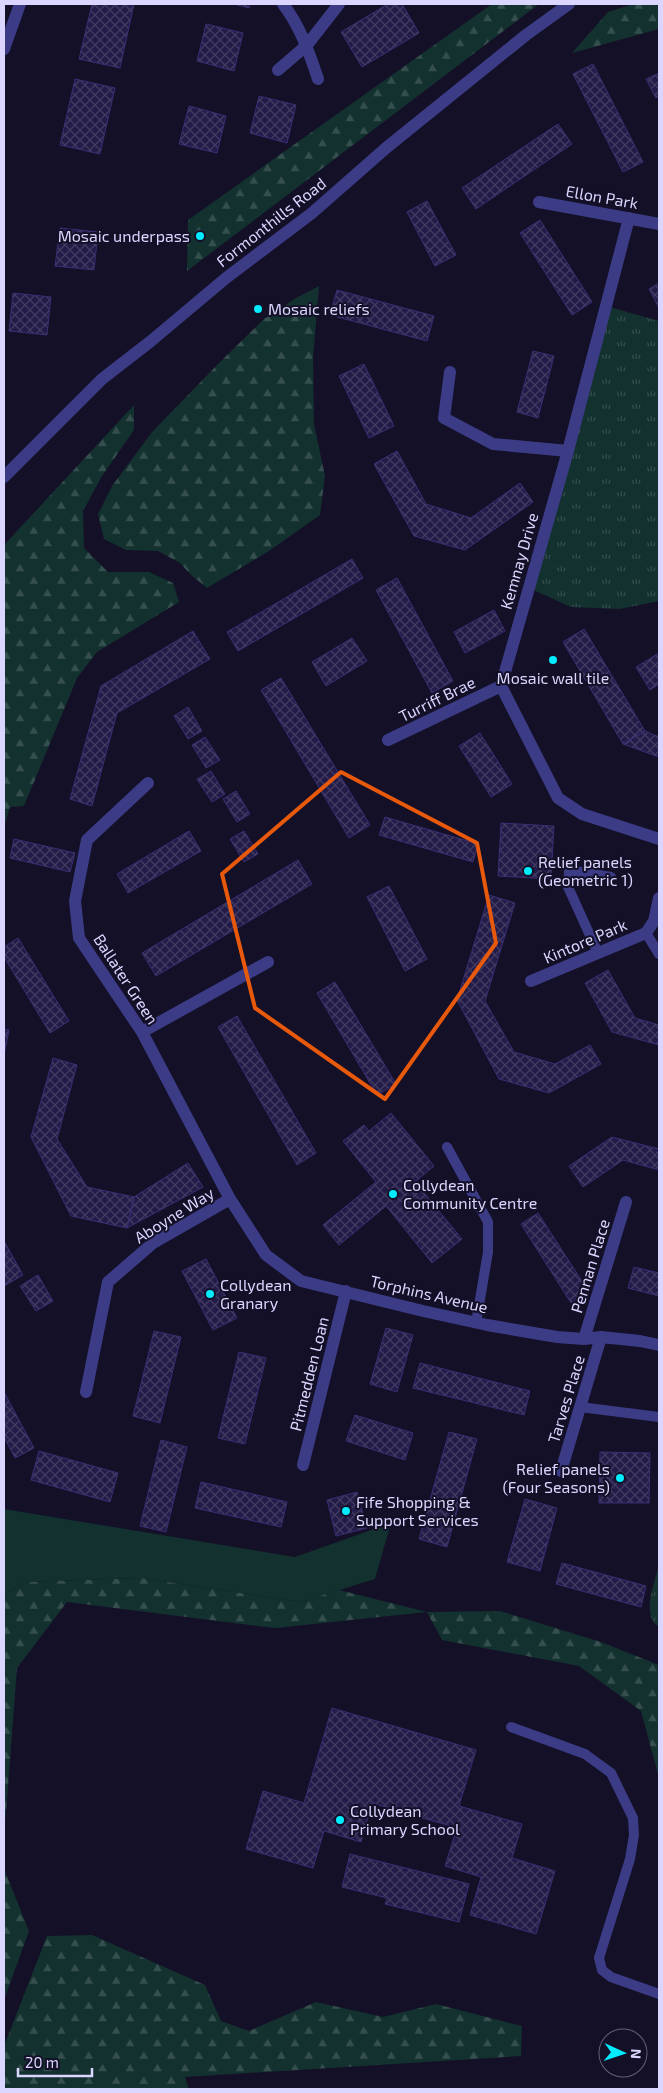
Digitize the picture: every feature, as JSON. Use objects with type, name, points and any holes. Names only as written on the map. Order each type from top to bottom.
[{"type":"street","points":[[4,49],[20,4]]},
{"type":"street","points":[[283,4],[307,46],[318,79]]},
{"type":"street","points":[[278,70],[307,46],[339,4]]},
{"type":"street","name":"Formonthills Road","points":[[4,477],[102,379],[226,278],[312,213],[386,148],[526,35],[569,4]]},
{"type":"street","name":"Ellon Park","points":[[539,202],[659,224]]},
{"type":"street","name":"Kemnay Drive","points":[[501,686],[568,451],[629,218]]},
{"type":"street","points":[[450,372],[444,418],[494,444],[568,451]]},
{"type":"street","points":[[501,686],[558,798],[582,814],[659,839]]},
{"type":"street","name":"Turriff Brae","points":[[388,740],[501,686]]},
{"type":"street","name":"Ballater Green","points":[[148,783],[87,840],[75,901],[79,938],[142,1032],[230,1199]]},
{"type":"street","name":"Kintore Park","points":[[531,981],[646,933],[654,921],[659,898]]},
{"type":"street","points":[[142,1032],[268,962]]},
{"type":"street","name":"Torphins Avenue","points":[[230,1199],[266,1255],[301,1281],[476,1322],[557,1337],[584,1339],[601,1337],[659,1344]]},
{"type":"street","name":"Aboyne Way","points":[[86,1392],[108,1282],[153,1243],[230,1199]]},
{"type":"street","name":"Pennan Place","points":[[584,1339],[626,1202]]},
{"type":"street","name":"Pitmedden Loan","points":[[303,1465],[346,1292]]},
{"type":"street","name":"Tarves Place","points":[[562,1471],[601,1337]]},
{"type":"lane","points":[[598,953],[568,887],[569,870],[611,877]]},
{"type":"lane","points":[[646,933],[659,954]]},
{"type":"lane","points":[[447,1147],[488,1222],[488,1252],[476,1322]]},
{"type":"lane","points":[[580,1407],[659,1417]]},
{"type":"lane","points":[[511,1727],[585,1754],[611,1773],[633,1818],[634,1835],[630,1859],[599,1958],[602,1970],[611,1977],[659,1994]]},
{"type":"highlighted area","points":[[341,772],[477,843],[496,943],[385,1099],[255,1008],[222,874]]},
{"type":"green space","points":[[492,4],[539,4],[187,271],[188,220]]},
{"type":"green space","points":[[633,4],[659,4],[659,29],[572,53],[608,12]]},
{"type":"green space","points":[[319,286],[313,358],[314,424],[325,476],[320,515],[269,551],[207,588],[180,563],[158,551],[126,550],[104,539],[98,514],[112,486],[152,432],[264,319],[296,298]]},
{"type":"green space","points":[[606,306],[659,321],[659,601],[620,609],[571,607],[529,588]]},
{"type":"green space","points":[[134,405],[134,430],[102,476],[83,511],[84,548],[108,572],[149,572],[173,583],[179,602],[97,652],[77,678],[24,806],[10,807],[4,828],[4,545]]},
{"type":"green space","points":[[4,1509],[295,1557],[391,1523],[375,1579],[301,1602],[141,1578],[27,1582],[4,1594]]},
{"type":"green space","points":[[658,1568],[659,1627],[651,1616],[650,1608],[650,1600]]},
{"type":"green space","points":[[141,1578],[301,1602],[339,1590],[427,1612],[275,1628],[67,1602],[17,1668],[4,1839],[4,1594],[27,1582]]},
{"type":"green space","points":[[500,1611],[601,1642],[659,1665],[659,1778],[641,1711],[579,1666],[442,1640],[427,1612]]},
{"type":"green space","points":[[4,1869],[29,1931],[4,2000]]},
{"type":"green space","points":[[92,1935],[205,1985],[221,2021],[249,2031],[316,2002],[383,2017],[436,2004],[522,2026],[521,2056],[185,2077],[189,2089],[4,2089],[4,2046],[47,1936]]},
{"type":"building","points":[[92,4],[134,4],[120,68],[79,59]]},
{"type":"building","points":[[234,4],[250,4],[249,8]]},
{"type":"building","points":[[388,4],[402,4],[419,33],[362,67],[341,32]]},
{"type":"building","points":[[206,24],[243,33],[234,71],[197,61]]},
{"type":"building","points":[[593,64],[643,162],[623,172],[573,74]]},
{"type":"building","points":[[659,73],[659,96],[656,98],[646,79]]},
{"type":"building","points":[[75,79],[115,88],[100,154],[60,145]]},
{"type":"building","points":[[259,96],[296,105],[287,143],[250,133]]},
{"type":"building","points":[[189,106],[226,116],[217,153],[179,144]]},
{"type":"building","points":[[558,124],[572,144],[476,209],[462,188]]},
{"type":"building","points":[[427,201],[456,255],[435,266],[407,212]]},
{"type":"building","points":[[540,220],[592,302],[572,315],[520,233]]},
{"type":"building","points":[[60,228],[98,232],[94,270],[55,266]]},
{"type":"building","points":[[659,283],[659,308],[649,289]]},
{"type":"building","points":[[337,290],[434,316],[427,341],[330,315]]},
{"type":"building","points":[[13,293],[51,297],[47,335],[9,331]]},
{"type":"building","points":[[533,351],[554,356],[538,418],[517,412]]},
{"type":"building","points":[[364,364],[394,426],[369,438],[339,376]]},
{"type":"building","points":[[397,451],[426,504],[471,518],[520,483],[533,502],[465,550],[414,536],[374,464]]},
{"type":"building","points":[[352,559],[363,578],[238,651],[227,632]]},
{"type":"building","points":[[397,578],[453,681],[432,693],[376,590]]},
{"type":"building","points":[[494,610],[505,631],[465,653],[454,632]]},
{"type":"building","points":[[584,629],[645,731],[623,744],[563,642]]},
{"type":"building","points":[[193,631],[210,659],[117,713],[92,806],[70,799],[101,686]]},
{"type":"building","points":[[352,638],[367,661],[326,686],[312,662]]},
{"type":"building","points":[[659,653],[659,684],[650,690],[636,667]]},
{"type":"building","points":[[281,678],[370,825],[349,838],[261,690]]},
{"type":"building","points":[[188,707],[202,731],[188,739],[174,716]]},
{"type":"building","points":[[645,731],[659,737],[659,757],[623,744]]},
{"type":"building","points":[[480,733],[512,784],[491,797],[459,746]]},
{"type":"building","points":[[205,737],[220,760],[206,768],[192,745]]},
{"type":"building","points":[[211,771],[225,794],[212,802],[197,779]]},
{"type":"building","points":[[236,791],[250,814],[237,822],[223,799]]},
{"type":"building","points":[[385,817],[478,844],[473,862],[379,835]]},
{"type":"building","points":[[501,823],[554,826],[551,879],[498,876]]},
{"type":"building","points":[[189,831],[201,851],[128,893],[117,874]]},
{"type":"building","points":[[244,831],[258,854],[244,862],[230,839]]},
{"type":"building","points":[[14,839],[75,853],[70,872],[10,858]]},
{"type":"building","points":[[298,860],[312,884],[156,976],[142,953]]},
{"type":"building","points":[[389,886],[427,959],[405,971],[367,897]]},
{"type":"building","points":[[489,895],[515,903],[485,1001],[514,1052],[555,1064],[590,1045],[601,1064],[549,1093],[499,1079],[457,1000]]},
{"type":"building","points":[[18,938],[69,1021],[50,1033],[4,957],[4,947]]},
{"type":"building","points":[[608,970],[635,1018],[659,1025],[659,1045],[612,1032],[585,983]]},
{"type":"building","points":[[335,982],[396,1084],[377,1095],[317,993]]},
{"type":"building","points":[[237,1016],[316,1153],[297,1165],[218,1027]]},
{"type":"building","points":[[4,1029],[9,1030],[4,1055]]},
{"type":"building","points":[[53,1058],[77,1065],[57,1139],[87,1187],[134,1197],[127,1228],[71,1216],[31,1137]]},
{"type":"building","name":"Collydean Community Centre","points":[[391,1113],[434,1166],[415,1182],[462,1239],[432,1263],[386,1206],[339,1245],[323,1225],[376,1182],[343,1141],[364,1125],[369,1131]]},
{"type":"building","points":[[612,1137],[659,1149],[659,1170],[623,1160],[583,1187],[569,1166]]},
{"type":"building","points":[[188,1163],[203,1187],[127,1228],[134,1197]]},
{"type":"building","points":[[538,1213],[589,1292],[571,1303],[521,1224]]},
{"type":"building","points":[[4,1241],[23,1275],[4,1286]]},
{"type":"building","name":"Collydean Granary","points":[[206,1259],[237,1318],[213,1330],[182,1271]]},
{"type":"building","points":[[634,1267],[659,1273],[659,1296],[628,1288]]},
{"type":"building","points":[[38,1275],[53,1301],[36,1311],[20,1286]]},
{"type":"building","points":[[386,1328],[413,1335],[397,1392],[370,1384]]},
{"type":"building","points":[[154,1331],[181,1337],[160,1423],[133,1416]]},
{"type":"building","points":[[239,1352],[266,1358],[245,1444],[218,1438]]},
{"type":"building","points":[[420,1363],[530,1391],[524,1415],[413,1388]]},
{"type":"building","points":[[4,1392],[34,1448],[15,1458],[4,1437]]},
{"type":"building","points":[[355,1415],[413,1433],[405,1460],[346,1441]]},
{"type":"building","points":[[449,1432],[477,1439],[447,1547],[419,1539]]},
{"type":"building","points":[[161,1440],[187,1447],[166,1532],[140,1526]]},
{"type":"building","points":[[39,1451],[118,1473],[110,1502],[31,1480]]},
{"type":"building","points":[[600,1452],[650,1453],[649,1503],[599,1503]]},
{"type":"building","points":[[201,1482],[287,1502],[281,1527],[195,1508]]},
{"type":"building","points":[[357,1492],[367,1528],[336,1536],[327,1500]]},
{"type":"building","points":[[525,1499],[557,1508],[540,1571],[507,1562]]},
{"type":"building","points":[[562,1563],[646,1586],[641,1607],[556,1584]]},
{"type":"building","points":[[332,1708],[476,1750],[459,1806],[522,1824],[512,1858],[555,1871],[536,1934],[470,1915],[481,1877],[445,1866],[457,1828],[372,1803],[361,1842],[324,1831],[313,1868],[246,1849],[263,1791],[304,1803]]},
{"type":"building","points":[[350,1854],[469,1884],[459,1922],[385,1904],[387,1898],[342,1887]]},
{"type":"place","name":"Mosaic underpass","points":[[200,236]]},
{"type":"place","name":"Mosaic reliefs","points":[[258,309]]},
{"type":"place","name":"Mosaic wall tile","points":[[553,660]]},
{"type":"place","name":"Relief panels (Geometric 1)","points":[[528,871]]},
{"type":"place","name":"Collydean Community Centre","points":[[393,1194]]},
{"type":"place","name":"Collydean Granary","points":[[210,1294]]},
{"type":"place","name":"Relief panels (Four Seasons)","points":[[620,1478]]},
{"type":"place","name":"Fife Shopping & Support Services","points":[[346,1511]]},
{"type":"place","name":"Collydean Primary School","points":[[340,1820]]}]
